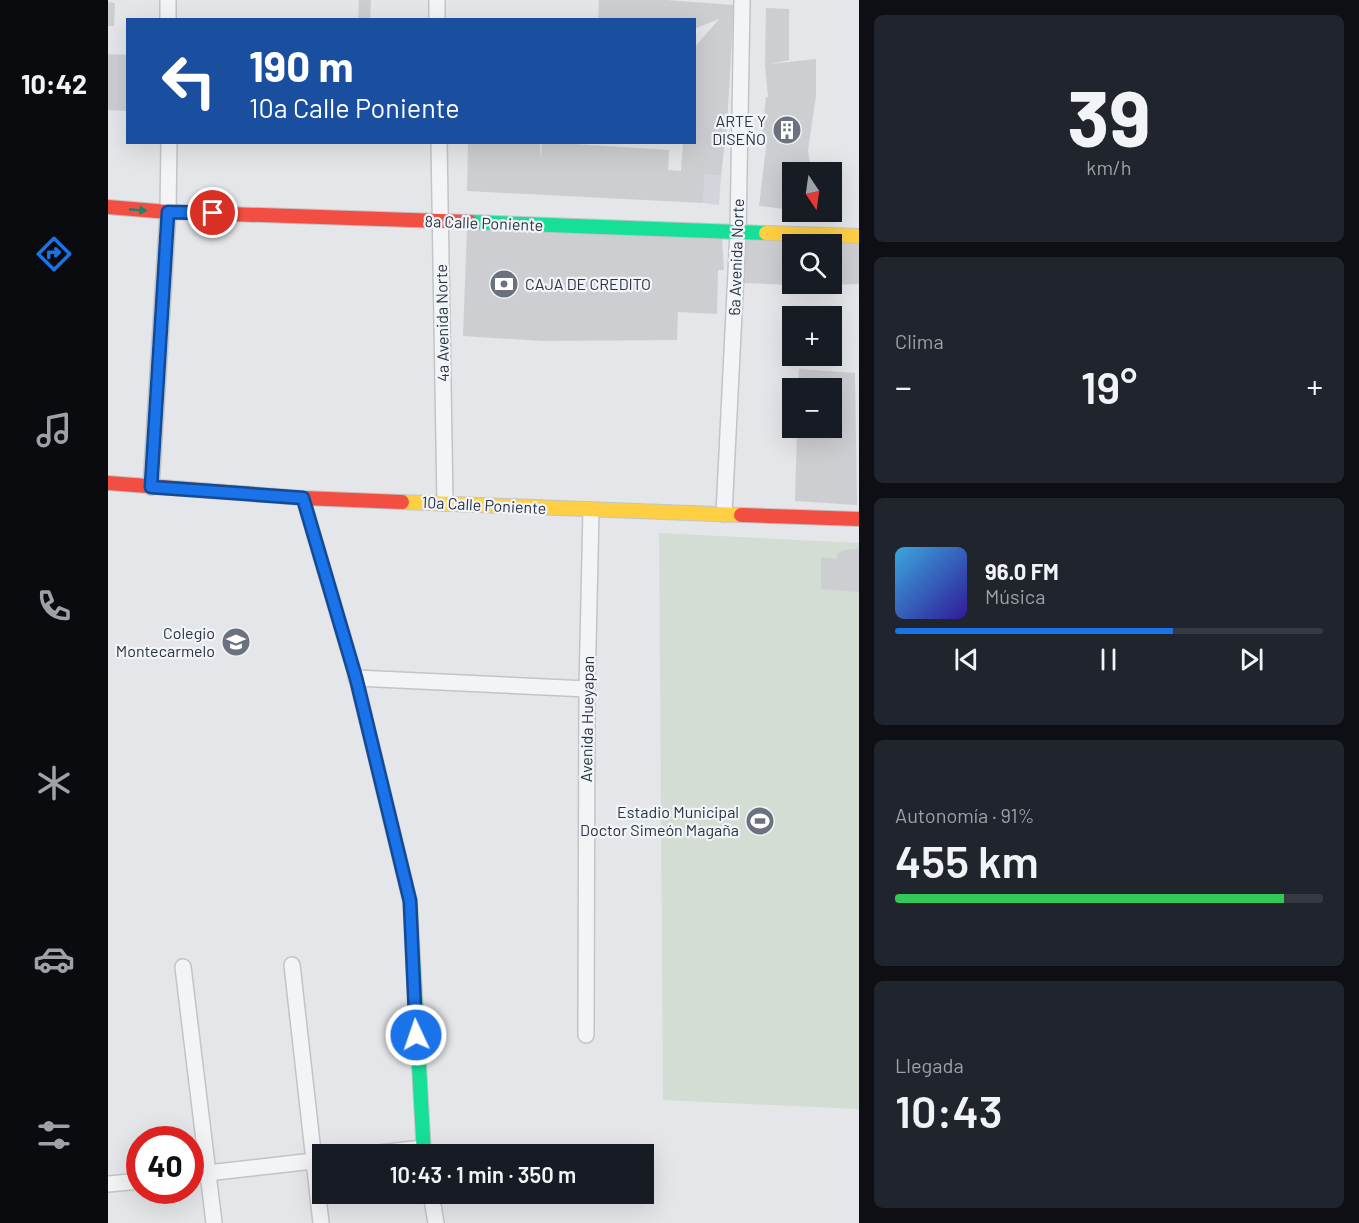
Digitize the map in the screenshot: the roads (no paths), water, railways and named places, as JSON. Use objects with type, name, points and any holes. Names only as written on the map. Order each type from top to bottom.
[{"type":"street","points":[[168,0],[168,18]]},
{"type":"street","points":[[437,0],[437,18]]},
{"type":"street","name":"6a Avenida Norte","points":[[724,514],[738,232],[742,0]]},
{"type":"street","points":[[151,487],[168,212],[169,144]]},
{"type":"street","name":"4a Avenida Norte","points":[[439,144],[445,503]]},
{"type":"street","name":"8a Calle Poniente","points":[[108,207],[168,212],[859,236]]},
{"type":"street","name":"10a Calle Poniente","points":[[108,483],[303,498],[591,511],[859,519]]},
{"type":"street","points":[[303,498],[356,678],[410,901],[423,1144]]},
{"type":"street","name":"Avenida Hueyapan","points":[[586,1035],[587,689],[591,511]]},
{"type":"street","points":[[356,678],[587,689]]},
{"type":"street","points":[[292,965],[316,1144]]},
{"type":"street","points":[[183,967],[214,1223]]},
{"type":"street","points":[[204,1173],[312,1161]]},
{"type":"street","points":[[108,1184],[126,1182]]},
{"type":"street","points":[[320,1204],[321,1223]]},
{"type":"street","points":[[433,1204],[436,1223]]},
{"type":"place","name":"ARTE Y DISEÑO","points":[[787,130]]},
{"type":"place","name":"CAJA DE CREDITO","points":[[504,284]]},
{"type":"place","name":"Colegio Montecarmelo","points":[[236,642]]},
{"type":"place","name":"Estadio Municipal Doctor Simeón Magaña","points":[[760,821]]}]
